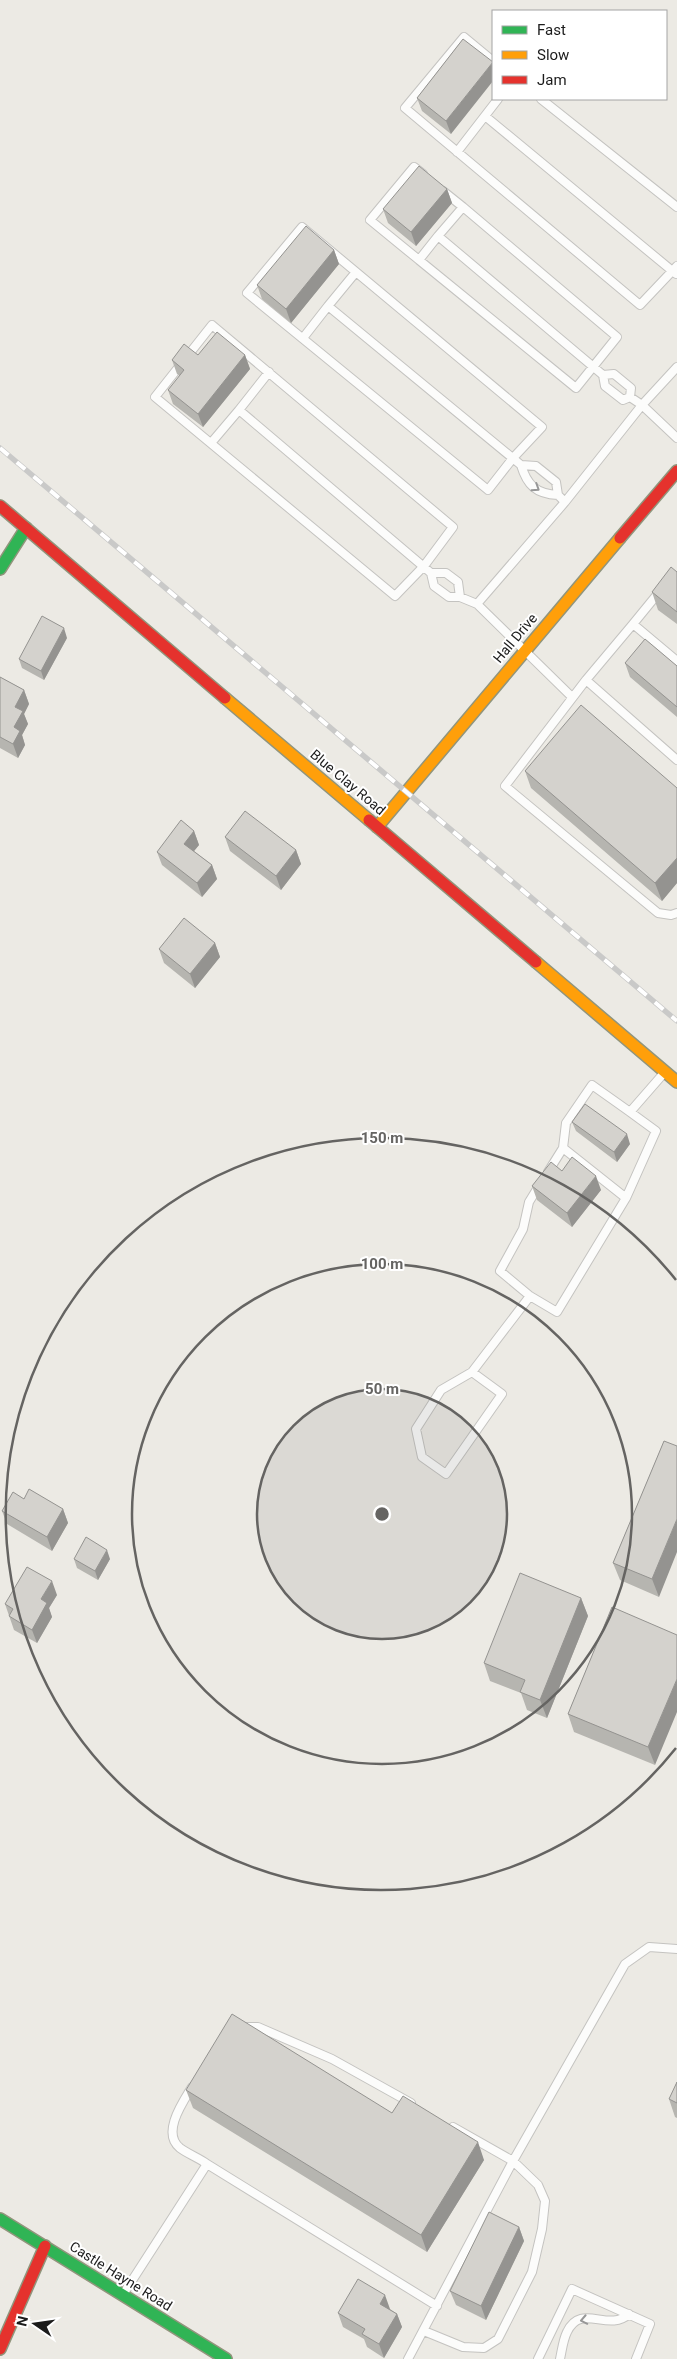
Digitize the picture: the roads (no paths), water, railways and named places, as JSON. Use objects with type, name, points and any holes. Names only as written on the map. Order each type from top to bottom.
[{"type":"street","name":"Hall Drive","points":[[378,827],[523,651],[677,471]]},
{"type":"street","name":"Blue Clay Road","points":[[0,506],[677,1082]]},
{"type":"street","points":[[0,570],[26,528]]},
{"type":"street","name":"Castle Hayne Road","points":[[0,2219],[226,2359]]},
{"type":"street","points":[[0,2349],[45,2246]]},
{"type":"lane","points":[[485,116],[676,271],[640,305],[405,108],[464,37],[492,60]]},
{"type":"lane","points":[[457,152],[497,100]]},
{"type":"lane","points":[[542,100],[677,207]]},
{"type":"lane","points":[[428,178],[414,167],[370,220],[576,388],[617,337],[435,184]]},
{"type":"lane","points":[[419,260],[463,207]]},
{"type":"lane","points":[[302,227],[542,427],[513,458],[488,490],[303,338],[247,293],[302,227]]},
{"type":"lane","points":[[438,236],[593,366],[603,375],[605,386],[623,400],[630,397]]},
{"type":"lane","points":[[303,338],[356,272]]},
{"type":"lane","points":[[328,306],[521,465],[525,480],[546,495],[558,495]]},
{"type":"lane","points":[[212,325],[453,527],[424,566],[395,596],[210,443],[154,397],[212,325]]},
{"type":"lane","points":[[478,604],[565,502],[642,405],[677,367]]},
{"type":"lane","points":[[210,443],[270,372]]},
{"type":"lane","points":[[603,375],[614,374],[631,388],[630,397]]},
{"type":"lane","points":[[630,397],[642,405],[677,438]]},
{"type":"lane","points":[[239,410],[432,573],[434,586],[449,597],[460,597],[478,604],[523,651],[572,697]]},
{"type":"lane","points":[[521,465],[536,466],[556,482],[558,495],[565,502]]},
{"type":"lane","points":[[432,573],[446,573],[458,582],[460,597]]},
{"type":"lane","points":[[664,586],[572,697],[505,786],[658,913],[671,916],[677,913]]},
{"type":"lane","points":[[633,624],[677,661]]},
{"type":"lane","points":[[586,680],[677,760]]},
{"type":"lane","points":[[630,1112],[665,1072]]},
{"type":"lane","points":[[592,1085],[630,1112],[656,1131],[626,1198],[557,1312],[530,1296],[500,1271],[523,1229],[529,1202],[563,1148],[566,1123],[592,1085]]},
{"type":"lane","points":[[563,1148],[626,1198]]},
{"type":"lane","points":[[472,1372],[502,1394],[446,1474],[422,1457],[416,1430],[441,1390],[472,1372],[530,1296]]},
{"type":"lane","points":[[408,2359],[513,2161],[625,1964],[649,1947],[677,1949]]},
{"type":"lane","points":[[238,2028],[258,2028],[332,2059],[418,2108]]},
{"type":"lane","points":[[196,2080],[173,2125],[172,2138],[179,2147],[437,2306]]},
{"type":"lane","points":[[424,2331],[463,2347],[484,2348],[498,2339],[532,2272],[542,2229],[545,2202],[538,2185],[513,2161],[444,2122]]},
{"type":"lane","points":[[123,2294],[207,2164]]},
{"type":"lane","points":[[538,2359],[572,2289],[650,2324],[636,2359]]},
{"type":"lane","points":[[560,2359],[566,2333],[572,2323],[582,2318],[614,2322],[622,2321],[629,2314]]},
{"type":"railway","points":[[0,448],[677,1021]]}]
